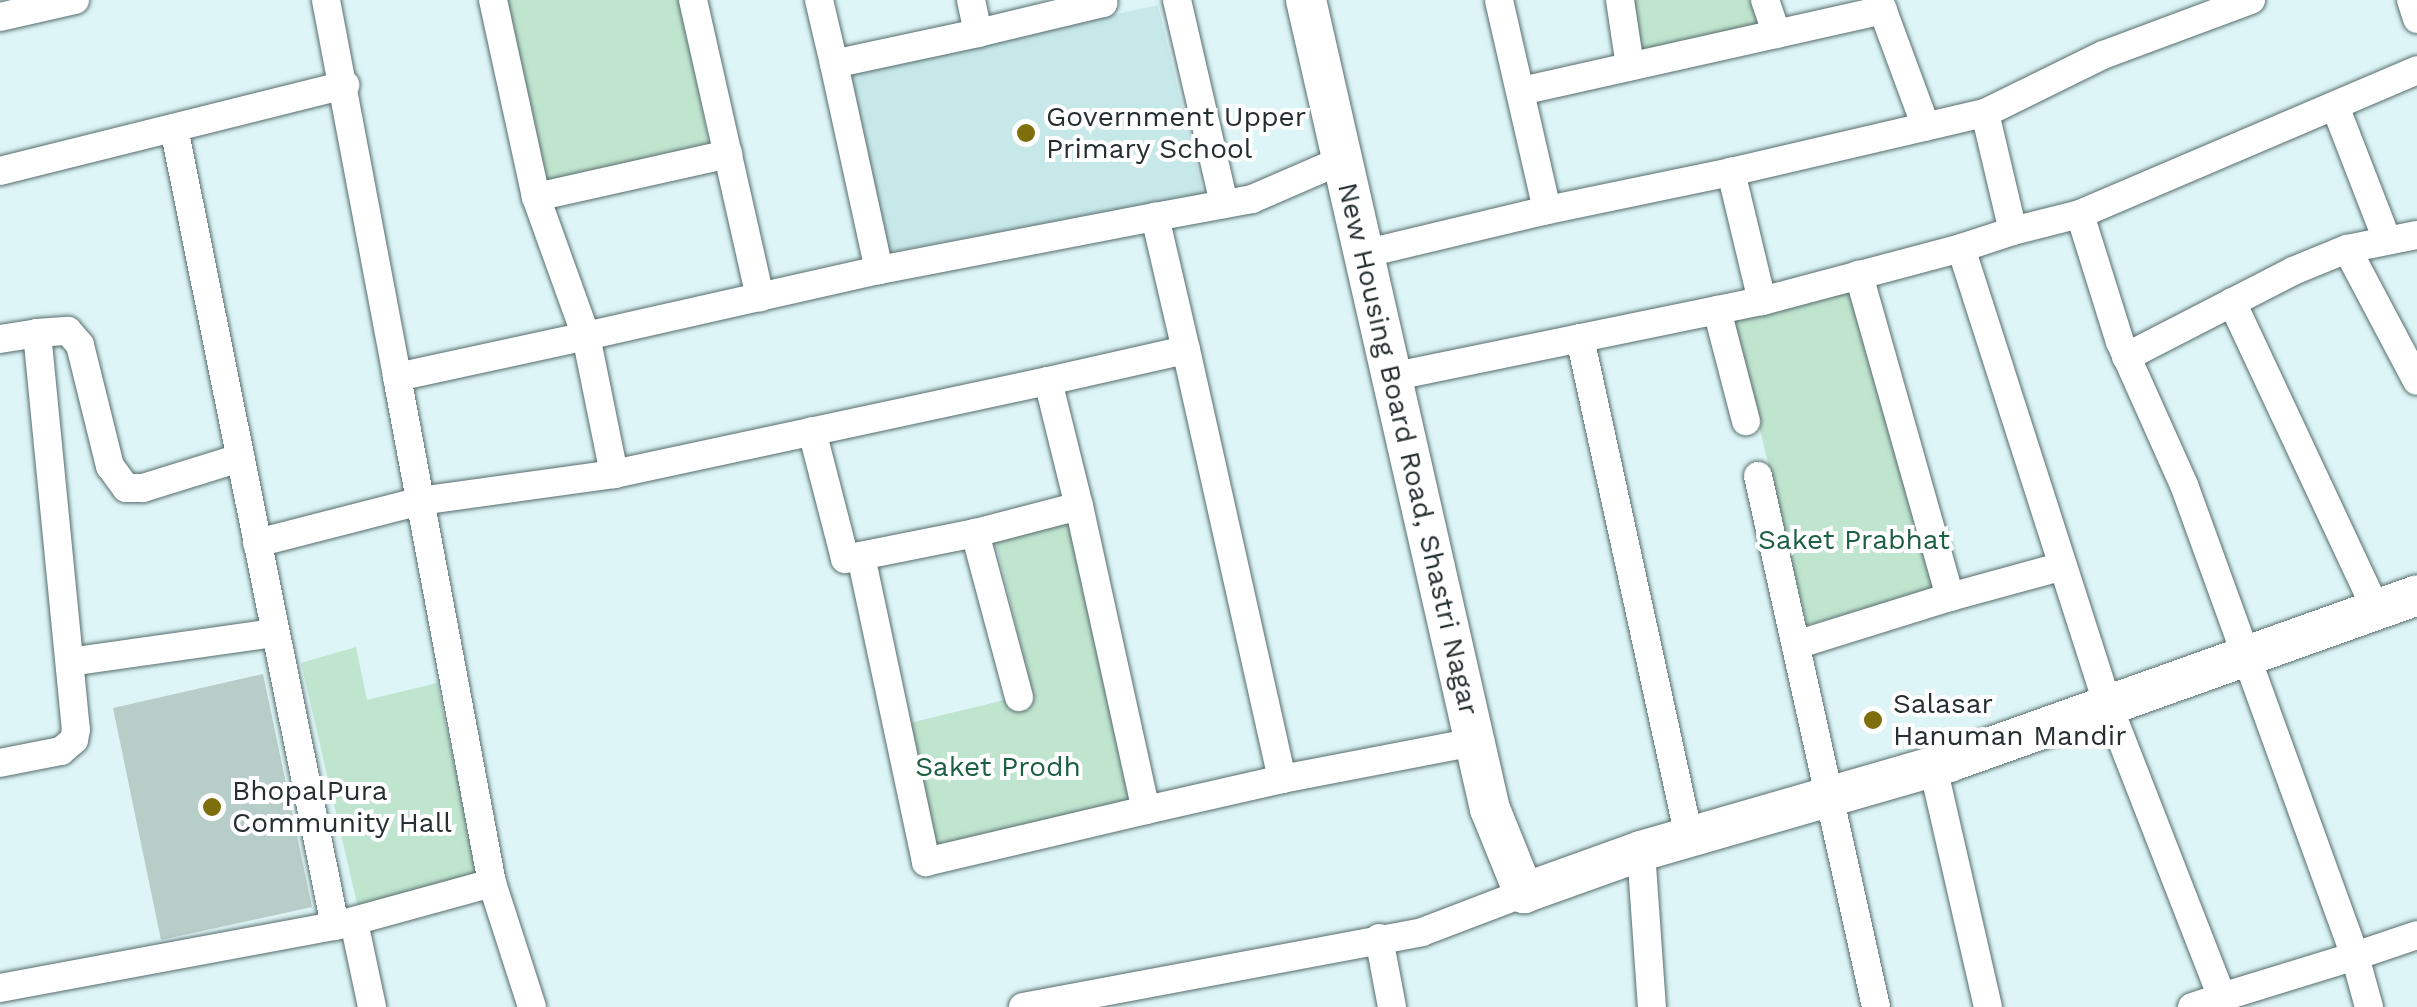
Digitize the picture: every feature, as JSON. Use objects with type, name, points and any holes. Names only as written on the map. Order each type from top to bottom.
[{"type":"street","points":[[0,17],[74,0]]},
{"type":"street","points":[[326,0],[492,883],[532,1007]]},
{"type":"street","points":[[493,0],[536,197],[586,336],[614,474]]},
{"type":"street","points":[[693,0],[760,298]]},
{"type":"street","points":[[818,0],[879,270]]},
{"type":"street","points":[[972,0],[978,33]]},
{"type":"street","points":[[1177,0],[1224,204]]},
{"type":"street","name":"New Housing Board Road, Shastri Nagar","points":[[1306,0],[1490,809],[1524,892]]},
{"type":"street","points":[[1499,0],[1547,210]]},
{"type":"street","points":[[1620,0],[1630,66]]},
{"type":"street","points":[[1765,0],[1777,34]]},
{"type":"street","points":[[1363,254],[1985,113],[2103,55],[2251,0]]},
{"type":"street","points":[[2411,0],[2417,20]]},
{"type":"street","points":[[834,64],[1109,1]]},
{"type":"street","points":[[1521,91],[1777,34],[1881,5],[1926,127]]},
{"type":"street","points":[[1391,377],[1762,300],[2080,214],[2417,70]]},
{"type":"street","points":[[0,171],[344,86]]},
{"type":"street","points":[[2334,106],[2387,240]]},
{"type":"street","points":[[1985,113],[2013,231]]},
{"type":"street","points":[[174,128],[276,633],[344,924],[372,1007]]},
{"type":"street","points":[[536,197],[728,154]]},
{"type":"street","points":[[397,377],[879,270],[1252,198],[1342,160]]},
{"type":"street","points":[[1731,172],[1762,300]]},
{"type":"street","points":[[2080,214],[2126,357],[2184,485],[2355,956],[2369,1007]]},
{"type":"street","points":[[1155,217],[1282,779]]},
{"type":"street","points":[[2126,357],[2347,249],[2417,234]]},
{"type":"street","points":[[1961,248],[2108,705],[2222,997]]},
{"type":"street","points":[[2347,249],[2417,381]]},
{"type":"street","points":[[1859,275],[1950,597]]},
{"type":"street","points":[[2232,302],[2376,610]]},
{"type":"street","points":[[1717,310],[1746,420]]},
{"type":"street","points":[[0,339],[68,331],[80,344],[110,466],[126,488],[143,488],[240,458]]},
{"type":"street","points":[[0,763],[62,751],[74,740],[70,662],[37,334]]},
{"type":"street","points":[[1580,338],[1689,838]]},
{"type":"street","points":[[257,543],[420,501],[614,474],[1186,350]]},
{"type":"street","points":[[1048,381],[1146,810]]},
{"type":"street","points":[[812,431],[844,560],[1079,506]]},
{"type":"street","points":[[1758,476],[1876,1007]]},
{"type":"street","points":[[975,532],[1019,696]]},
{"type":"street","points":[[861,556],[926,862],[1282,779],[1475,742]]},
{"type":"street","points":[[1796,645],[2063,566]]},
{"type":"street","points":[[1027,1007],[1142,996],[1378,938],[1422,932],[1641,851],[1933,767],[2417,595]]},
{"type":"street","points":[[70,662],[276,633]]},
{"type":"street","points":[[1933,767],[1988,1007]]},
{"type":"street","points":[[1641,851],[1652,1007]]},
{"type":"street","points":[[0,988],[344,924],[492,883]]},
{"type":"street","points":[[2192,1007],[2417,935]]},
{"type":"street","points":[[1378,938],[1392,1007]]},
{"type":"shaded area","name":"Government Upper Primary School","points":[[1158,5],[1203,194],[889,252],[850,72]]},
{"type":"green space","points":[[505,0],[680,0],[709,143],[546,182]]},
{"type":"green space","points":[[1625,0],[1757,0],[1764,30],[1636,62]]},
{"type":"green space","name":"Saket Prabhat","points":[[1851,291],[1935,589],[1807,625],[1733,318]]},
{"type":"green space","name":"Saket Prodh","points":[[1072,518],[1133,802],[933,848],[897,726],[1033,693],[994,536]]},
{"type":"green space","points":[[356,647],[367,700],[437,683],[479,880],[359,912],[301,663]]},
{"type":"building","name":"BhopalPura Community Hall","points":[[263,674],[312,907],[161,940],[113,708]]},
{"type":"place","name":"Government Upper Primary School","points":[[1026,133]]},
{"type":"place","name":"Salasar Hanuman Mandir","points":[[1873,720]]},
{"type":"place","name":"BhopalPura Community Hall","points":[[212,807]]}]
